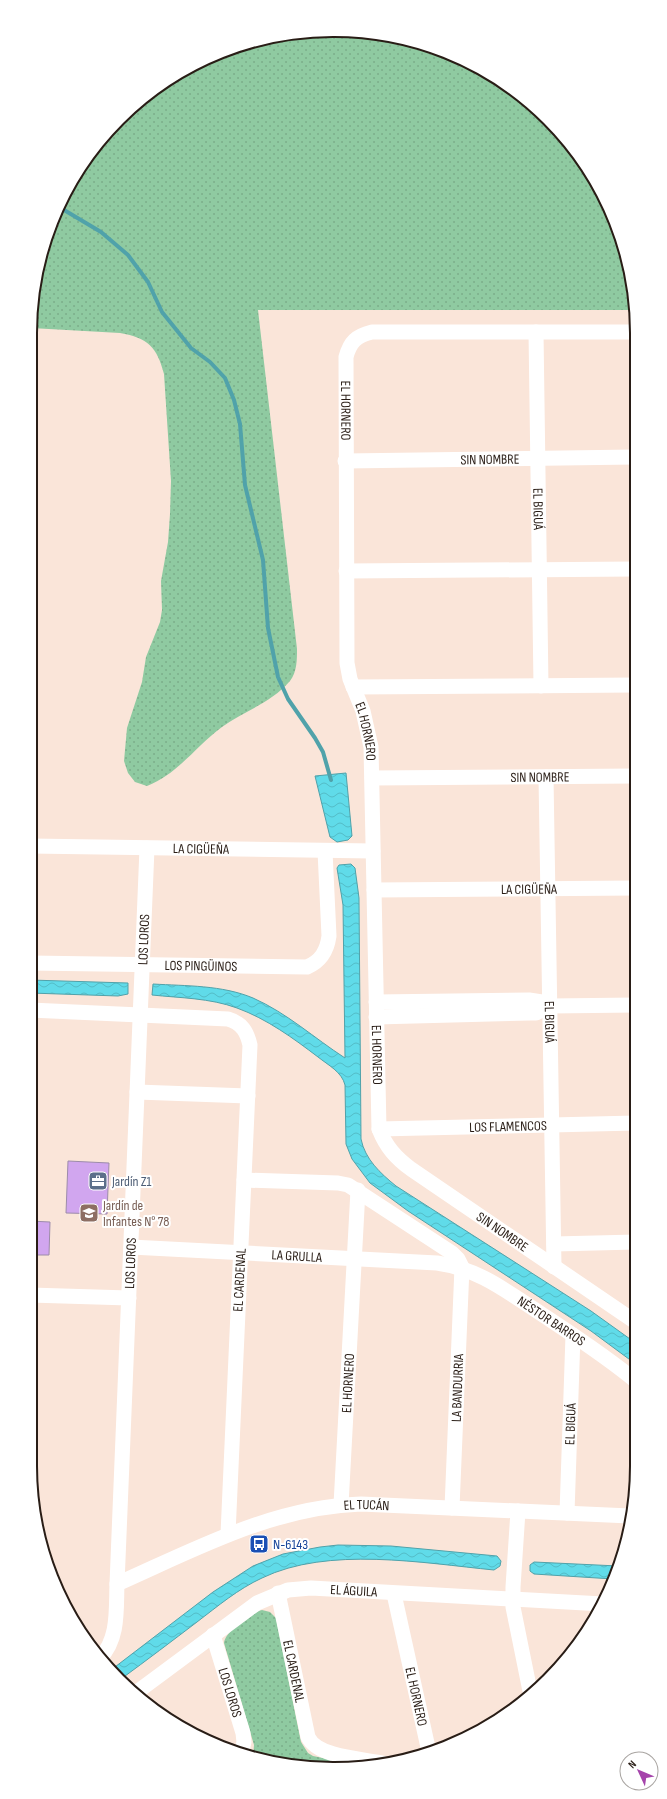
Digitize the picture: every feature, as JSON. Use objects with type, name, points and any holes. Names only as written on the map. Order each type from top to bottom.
[{"type":"street","name":"EL HORNERO","points":[[380,1129],[371,747],[363,711],[353,687],[347,663],[346,357],[348,348],[354,339],[362,334],[372,332],[536,332]]},
{"type":"street","points":[[536,332],[630,332]]},
{"type":"street","name":"EL BIGUÁ","points":[[536,332],[540,686]]},
{"type":"street","name":"SIN NOMBRE","points":[[346,461],[630,457]]},
{"type":"street","points":[[346,572],[630,569]]},
{"type":"street","points":[[353,687],[630,685]]},
{"type":"street","name":"SIN NOMBRE","points":[[372,778],[630,776]]},
{"type":"street","name":"EL BIGUÁ","points":[[546,777],[554,1267]]},
{"type":"street","name":"LA CIGÜEÑA","points":[[37,846],[373,851]]},
{"type":"street","name":"LOS LOROS","points":[[117,1584],[146,848]]},
{"type":"street","name":"LOS PINGÜINOS","points":[[37,963],[300,968],[315,963],[325,951],[329,936],[325,850]]},
{"type":"street","name":"LA CIGÜEÑA","points":[[374,890],[630,888]]},
{"type":"street","points":[[376,1010],[536,1013],[550,1006],[630,1005]]},
{"type":"street","points":[[37,1010],[140,1015]]},
{"type":"street","name":"EL CARDENAL","points":[[140,1015],[234,1020],[243,1027],[250,1045],[228,1534]]},
{"type":"street","points":[[137,1092],[248,1096]]},
{"type":"street","name":"LOS FLAMENCOS","points":[[380,1129],[630,1123]]},
{"type":"street","name":"SIN NOMBRE","points":[[380,1129],[384,1141],[400,1161],[630,1318]]},
{"type":"street","points":[[244,1180],[338,1183],[348,1185],[358,1190],[452,1253],[458,1259],[462,1268]]},
{"type":"street","name":"EL HORNERO","points":[[340,1505],[358,1190]]},
{"type":"street","points":[[554,1244],[630,1242]]},
{"type":"street","name":"LA GRULLA","points":[[131,1247],[437,1263],[462,1268]]},
{"type":"street","name":"NÉSTOR BARROS","points":[[462,1268],[487,1279],[574,1335],[630,1376]]},
{"type":"street","name":"LA BANDURRIA","points":[[452,1508],[462,1268]]},
{"type":"street","points":[[37,1294],[129,1298]]},
{"type":"street","name":"EL BIGUÁ","points":[[567,1513],[574,1335]]},
{"type":"street","name":"EL TUCÁN","points":[[117,1584],[228,1534],[291,1513],[340,1505],[361,1504],[625,1516]]},
{"type":"street","points":[[518,1511],[513,1599],[529,1688]]},
{"type":"street","points":[[104,1653],[108,1649],[112,1639],[117,1584]]},
{"type":"street","name":"EL ÁGUILA","points":[[140,1690],[257,1603],[288,1590],[305,1588],[394,1594],[596,1604]]},
{"type":"street","name":"EL CARDENAL","points":[[278,1594],[308,1737],[314,1747],[326,1752],[364,1760]]},
{"type":"street","name":"EL HORNERO","points":[[394,1594],[428,1746]]},
{"type":"street","name":"LOS LOROS","points":[[213,1635],[243,1734],[242,1747]]},
{"type":"green space","points":[[334,37],[391,43],[429,53],[482,77],[514,98],[529,111],[569,153],[590,185],[599,202],[620,257],[629,310],[258,310],[297,649],[297,662],[290,681],[283,689],[266,701],[230,721],[213,734],[177,767],[158,781],[147,786],[135,782],[128,773],[124,761],[127,728],[142,682],[146,657],[160,622],[162,610],[161,581],[168,542],[171,481],[164,374],[161,365],[158,357],[150,345],[138,338],[120,333],[37,328],[43,276],[53,238],[77,185],[98,153],[124,124],[153,98],[185,77],[202,68],[257,47],[295,40]]},
{"type":"green space","points":[[262,1610],[270,1612],[276,1618],[301,1742],[308,1753],[313,1756],[341,1762],[295,1759],[254,1751],[254,1745],[224,1643],[225,1638],[239,1623]]},
{"type":"water","points":[[346,773],[352,836],[348,840],[337,842],[330,837],[315,776]]},
{"type":"water","points":[[351,864],[355,868],[359,898],[361,1139],[366,1153],[379,1171],[396,1186],[591,1311],[630,1339],[630,1360],[591,1331],[408,1211],[370,1183],[352,1159],[346,1144],[345,1085],[341,1076],[330,1066],[299,1043],[248,1012],[206,1000],[152,995],[153,984],[216,988],[241,994],[253,998],[277,1011],[345,1058],[343,905],[337,868],[339,865]]},
{"type":"water","points":[[37,980],[128,983],[128,994],[118,996],[37,993]]},
{"type":"water","points":[[338,1545],[391,1546],[497,1556],[501,1561],[500,1566],[494,1570],[376,1559],[316,1562],[288,1568],[253,1582],[236,1593],[125,1676],[116,1666],[213,1592],[253,1566],[283,1554]]},
{"type":"water","points":[[534,1562],[612,1566],[607,1579],[534,1574],[530,1571],[530,1565]]},
{"type":"building","points":[[68,1161],[109,1163],[107,1214],[66,1213]]},
{"type":"building","points":[[37,1221],[50,1222],[49,1255],[37,1255]]},
{"type":"waterway","points":[[64,210],[101,232],[128,255],[148,282],[162,312],[191,348],[210,362],[225,378],[234,400],[240,424],[245,485],[263,560],[268,628],[278,677],[288,699],[323,752],[331,780]]},
{"type":"place","name":"Jardín Z1","points":[[98,1181]]},
{"type":"place","name":"Jardín de Infantes N° 78","points":[[89,1213]]},
{"type":"place","name":"N-6143","points":[[259,1544]]}]
